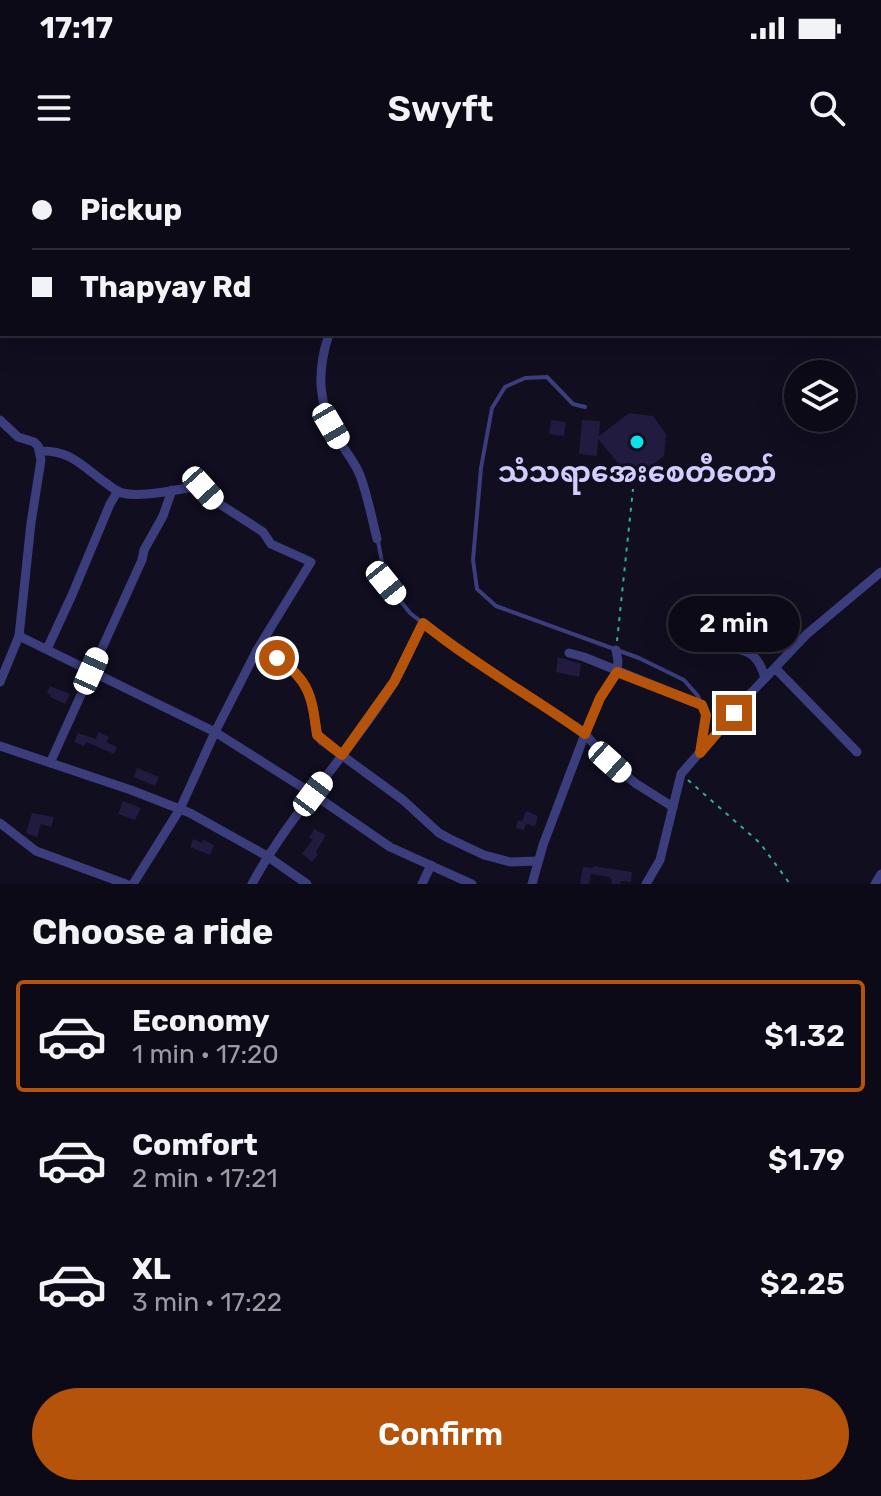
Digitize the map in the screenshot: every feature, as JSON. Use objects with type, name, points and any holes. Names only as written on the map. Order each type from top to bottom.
[{"type":"street","points":[[328,336],[321,376],[322,399],[331,426],[361,477],[377,539]]},
{"type":"street","points":[[0,420],[18,437],[34,442],[40,451],[41,468],[31,523],[19,636],[0,682]]},
{"type":"street","points":[[40,451],[68,455],[123,493],[203,488],[215,501],[263,532],[271,544],[311,562],[257,650],[180,809],[133,884]]},
{"type":"street","points":[[50,763],[172,490]]},
{"type":"street","points":[[47,649],[118,491]]},
{"type":"street","points":[[646,884],[660,860],[681,774],[807,634],[881,572]]},
{"type":"street","points":[[252,884],[267,856],[394,682],[423,623]]},
{"type":"street","points":[[19,636],[215,732],[390,847],[472,884]]},
{"type":"street","points":[[721,638],[725,644],[752,653],[761,664],[765,678]]},
{"type":"street","points":[[257,650],[288,665],[307,688],[317,735],[403,800],[439,833],[484,855],[510,862],[538,861]]},
{"type":"street","points":[[532,884],[585,734],[600,698],[617,672],[616,650]]},
{"type":"street","points":[[569,653],[702,705]]},
{"type":"street","points":[[775,668],[857,752]]},
{"type":"street","points":[[585,734],[610,762],[635,783],[673,807]]},
{"type":"street","points":[[0,746],[190,813],[267,856],[307,884]]},
{"type":"street","points":[[0,823],[36,851],[126,884]]},
{"type":"street","points":[[422,884],[431,865]]},
{"type":"street","points":[[875,884],[881,874]]},
{"type":"lane","points":[[585,407],[573,404],[547,377],[525,378],[505,387],[492,408],[481,468],[473,560],[477,589],[496,606],[639,658],[684,680],[698,696],[706,715],[700,753]]},
{"type":"lane","points":[[377,539],[386,583],[410,613],[452,646],[585,734]]},
{"type":"path","points":[[616,650],[633,489]]},
{"type":"path","points":[[681,774],[760,843],[790,884]]},
{"type":"building","name":"သံသရာအေးစေတီတော်","points":[[629,413],[653,416],[666,434],[664,456],[646,470],[623,469],[598,439],[597,456],[579,454],[582,420],[600,421],[599,436]]},
{"type":"building","points":[[551,420],[566,422],[564,436],[549,434]]},
{"type":"building","points":[[558,657],[581,664],[579,677],[556,672]]},
{"type":"building","points":[[50,686],[70,694],[65,704],[50,697],[47,693]]},
{"type":"building","points":[[98,732],[109,737],[106,742],[117,747],[114,754],[86,742],[84,746],[74,742],[78,733],[96,739]]},
{"type":"building","points":[[137,768],[159,777],[155,786],[134,777]]},
{"type":"building","points":[[123,801],[141,808],[135,820],[118,814]]},
{"type":"building","points":[[526,811],[538,816],[535,826],[526,824],[524,830],[516,828],[518,820],[522,821]]},
{"type":"building","points":[[32,813],[54,817],[51,827],[41,824],[37,837],[26,833]]},
{"type":"building","points":[[314,829],[326,835],[312,862],[302,854],[313,839],[309,838]]},
{"type":"building","points":[[193,839],[214,845],[210,855],[190,847]]},
{"type":"building","points":[[583,867],[632,872],[631,882],[611,884],[610,877],[591,874],[589,884],[580,884]]},
{"type":"place","name":"သံသရာအေးစေတီတော်","points":[[637,442]]},
{"type":"route","points":[[277,658],[288,665],[307,688],[317,735],[342,755],[394,682],[423,623],[452,646],[585,734],[600,698],[617,672],[702,705],[706,715],[700,753],[734,713]]}]
